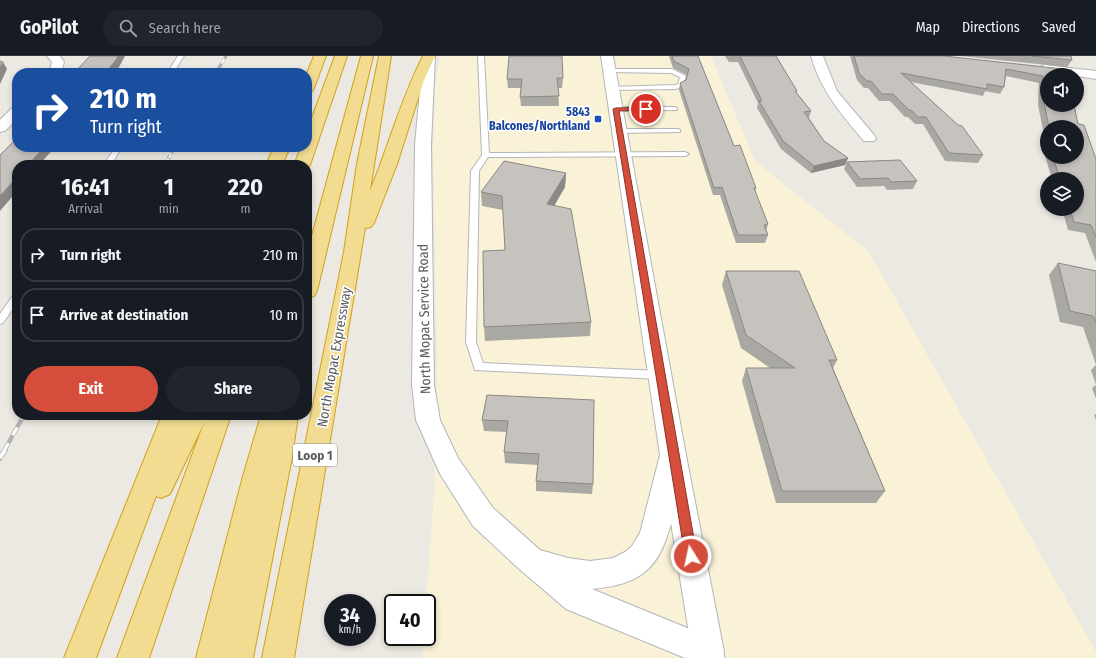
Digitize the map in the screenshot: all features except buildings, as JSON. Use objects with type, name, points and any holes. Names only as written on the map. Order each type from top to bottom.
[{"type":"highway","points":[[312,76],[320,56]]},
{"type":"highway","points":[[312,137],[341,56]]},
{"type":"highway","points":[[312,271],[367,56]]},
{"type":"highway","name":"North Mopac Expressway","points":[[278,658],[353,252],[365,164],[385,56]]},
{"type":"highway","points":[[353,252],[389,164],[417,80],[429,56]]},
{"type":"highway","points":[[80,658],[172,420]]},
{"type":"highway","points":[[97,616],[194,420]]},
{"type":"highway","points":[[133,658],[217,420]]},
{"type":"highway","points":[[212,658],[255,480],[272,420]]},
{"type":"highway","points":[[237,658],[279,457],[285,420]]},
{"type":"main road","points":[[53,56],[58,62],[56,68]]},
{"type":"main road","name":"North Mopac Service Road","points":[[429,56],[423,145],[423,385],[428,420],[449,466],[483,516],[527,557],[577,598],[709,655]]},
{"type":"main road","points":[[607,56],[638,235],[673,456],[709,655]]},
{"type":"main road","points":[[0,128],[12,116]]},
{"type":"main road","points":[[527,557],[568,572],[590,575],[616,572],[635,562],[642,556],[653,538],[673,456]]},
{"type":"street","points":[[817,56],[823,79],[838,104],[869,138]]},
{"type":"street","points":[[1034,68],[1096,75]]},
{"type":"lane","points":[[174,68],[182,56]]},
{"type":"lane","points":[[481,56],[486,155],[475,171],[471,342],[479,367],[660,376]]},
{"type":"lane","points":[[610,71],[672,71],[683,76],[681,85],[676,87],[612,88]]},
{"type":"lane","points":[[616,109],[675,109]]},
{"type":"lane","points":[[619,131],[678,131]]},
{"type":"lane","points":[[486,155],[685,154]]},
{"type":"lane","points":[[0,321],[12,303]]},
{"type":"shaded area","points":[[440,56],[711,56],[755,161],[869,252],[1096,652],[1096,658],[422,658],[423,646],[436,646],[436,594],[427,594],[434,494],[437,365],[433,156],[435,87]]},
{"type":"railway","points":[[219,68],[226,56]]},
{"type":"railway","points":[[169,158],[172,152]]},
{"type":"railway","points":[[4,451],[21,420]]},
{"type":"railway","points":[[0,458],[5,450]]},
{"type":"place","name":"5843 Balcones/Northland","points":[[598,119]]},
{"type":"route","points":[[646,109],[616,109],[638,235],[641,264],[673,456],[691,556]]}]
